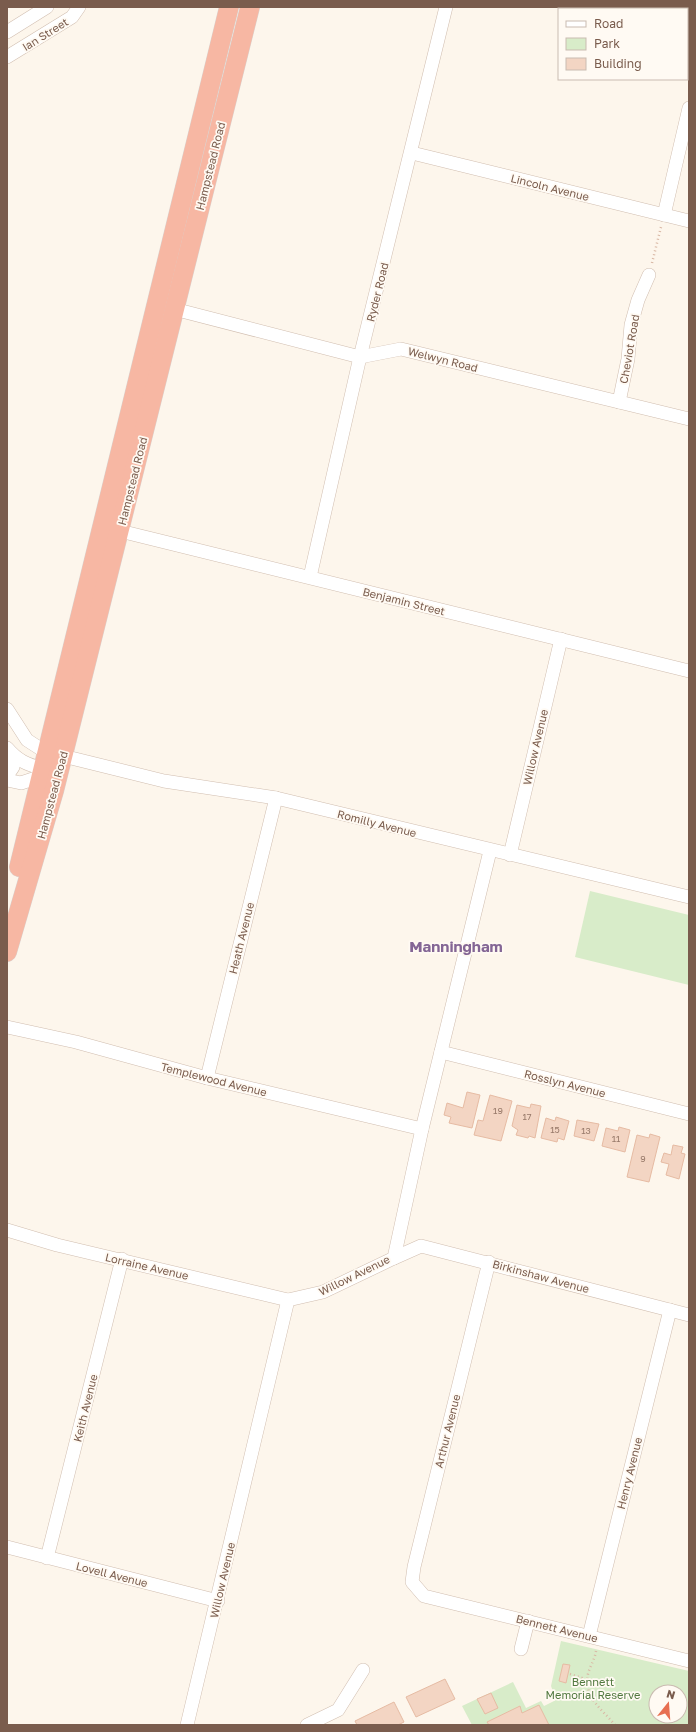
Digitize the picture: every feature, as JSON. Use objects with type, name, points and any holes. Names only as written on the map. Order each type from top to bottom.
[{"type":"highway","name":"Hampstead Road","points":[[7,952],[54,791],[49,763],[101,526],[229,7]]},
{"type":"highway","name":"Hampstead Road","points":[[7,949],[12,896],[49,763],[120,531],[250,7]]},
{"type":"highway","points":[[156,304],[174,309]]},
{"type":"highway","points":[[101,526],[120,531]]},
{"type":"highway","points":[[49,763],[54,791]]},
{"type":"street","name":"Ian Street","points":[[7,32],[47,7]]},
{"type":"street","name":"Ian Street","points":[[7,57],[72,17],[79,7]]},
{"type":"street","name":"Ryder Road","points":[[310,578],[360,357],[412,153],[446,7]]},
{"type":"street","points":[[664,215],[689,108]]},
{"type":"street","name":"Lincoln Avenue","points":[[412,153],[689,221]]},
{"type":"street","name":"Cheviot Road","points":[[619,402],[628,359],[631,324],[638,300],[650,275]]},
{"type":"street","name":"Welwyn Road","points":[[174,309],[360,357],[401,349],[689,419]]},
{"type":"street","name":"Benjamin Street","points":[[120,531],[689,670]]},
{"type":"street","name":"Willow Avenue","points":[[510,855],[561,639]]},
{"type":"street","points":[[7,709],[27,740],[49,763]]},
{"type":"street","points":[[11,753],[29,765],[49,763]]},
{"type":"street","points":[[7,776],[13,767],[11,753]]},
{"type":"street","points":[[7,780],[21,783],[49,763]]},
{"type":"street","name":"Romilly Avenue","points":[[49,763],[276,798],[490,851],[689,897]]},
{"type":"street","name":"Heath Avenue","points":[[207,1078],[276,798]]},
{"type":"street","name":"Willow Avenue","points":[[187,1725],[218,1602],[288,1300],[323,1292],[394,1258],[422,1129],[490,851]]},
{"type":"street","name":"Templewood Avenue","points":[[7,1027],[100,1048],[207,1078],[422,1129]]},
{"type":"street","name":"Rosslyn Avenue","points":[[441,1052],[689,1114]]},
{"type":"street","name":"Lorraine Avenue","points":[[7,1230],[57,1245],[122,1259],[288,1300]]},
{"type":"street","name":"Birkinshaw Avenue","points":[[394,1258],[421,1246],[489,1262],[689,1314]]},
{"type":"street","name":"Keith Avenue","points":[[47,1558],[122,1259]]},
{"type":"street","name":"Arthur Avenue","points":[[424,1596],[412,1582],[414,1567],[489,1262]]},
{"type":"street","name":"Henry Avenue","points":[[594,1637],[670,1310]]},
{"type":"street","name":"Lovell Avenue","points":[[7,1547],[218,1602]]},
{"type":"street","name":"Bennett Avenue","points":[[424,1596],[689,1661]]},
{"type":"street","points":[[521,1649],[528,1621]]},
{"type":"street","points":[[307,1725],[338,1710],[363,1670]]},
{"type":"path","points":[[650,275],[664,215]]},
{"type":"path","points":[[594,1637],[587,1682],[591,1698],[615,1725]]},
{"type":"path","points":[[570,1674],[582,1678],[587,1682]]},
{"type":"green space","points":[[590,891],[689,915],[689,985],[575,957]]},
{"type":"green space","name":"Bennett Memorial Reserve","points":[[561,1641],[689,1671],[689,1725],[472,1725],[462,1706],[513,1682],[526,1708],[541,1701],[544,1706],[556,1700],[551,1686]]},
{"type":"building","points":[[467,1092],[480,1095],[472,1128],[449,1123],[451,1117],[444,1115],[447,1103],[463,1108]]},
{"type":"building","points":[[490,1095],[512,1101],[501,1141],[474,1135],[478,1120],[483,1121]]},
{"type":"building","points":[[531,1104],[541,1106],[535,1138],[516,1135],[518,1130],[512,1126],[517,1105],[530,1108]]},
{"type":"building","points":[[556,1117],[569,1121],[564,1140],[558,1138],[557,1142],[541,1138],[546,1118],[555,1121]]},
{"type":"building","points":[[577,1120],[599,1124],[594,1141],[574,1136]]},
{"type":"building","points":[[619,1127],[630,1130],[625,1152],[602,1146],[606,1128],[618,1131]]},
{"type":"building","points":[[650,1134],[660,1137],[649,1182],[627,1177],[637,1135],[649,1138]]},
{"type":"building","points":[[673,1145],[683,1147],[681,1153],[685,1154],[679,1179],[666,1175],[669,1164],[661,1162],[664,1153],[671,1155]]},
{"type":"building","points":[[563,1664],[570,1665],[566,1683],[559,1681]]},
{"type":"building","points":[[445,1679],[455,1699],[416,1717],[406,1697]]},
{"type":"building","points":[[491,1693],[498,1708],[485,1714],[477,1699]]},
{"type":"building","points":[[394,1702],[404,1722],[398,1725],[357,1725],[355,1721]]},
{"type":"building","points":[[539,1705],[549,1725],[489,1725],[487,1722],[520,1706],[522,1713]]},
{"type":"district","name":"Manningham","points":[[456,946]]}]
